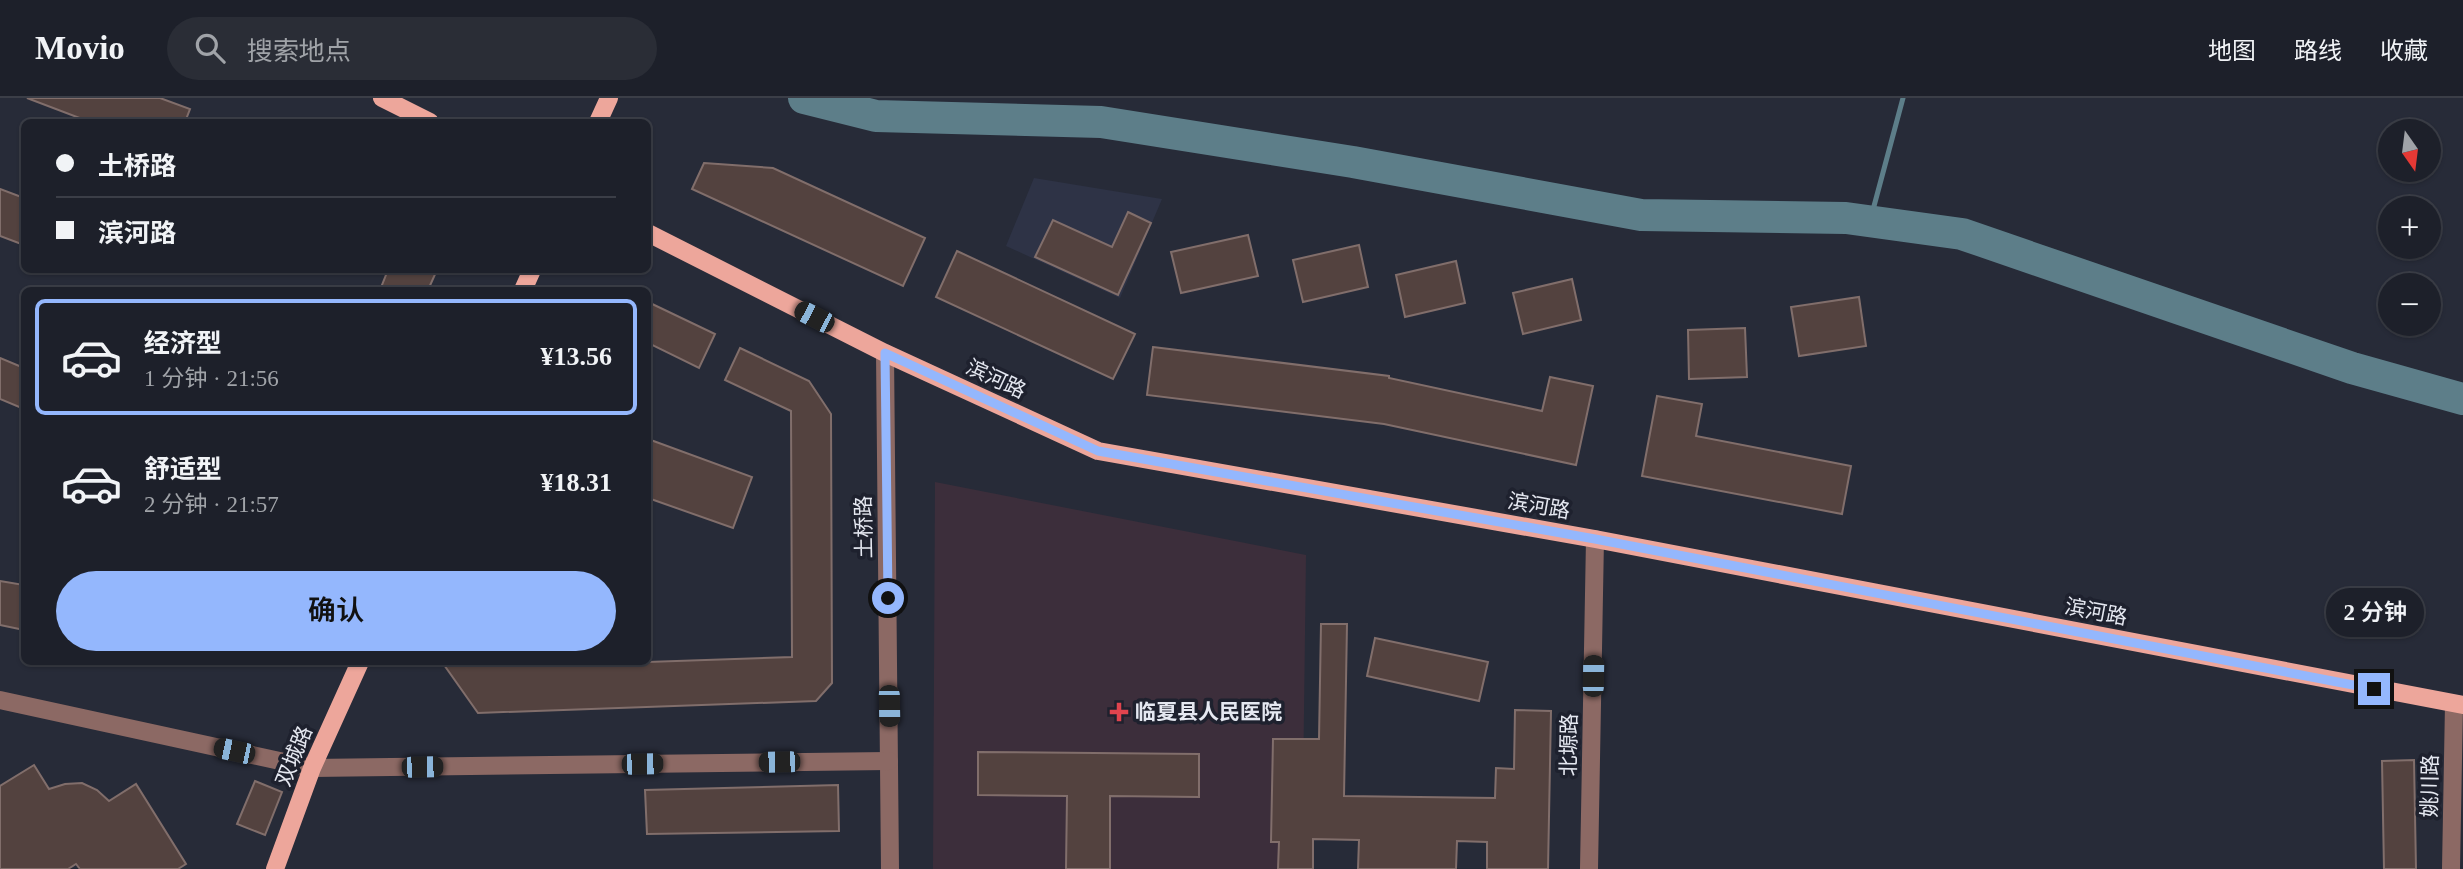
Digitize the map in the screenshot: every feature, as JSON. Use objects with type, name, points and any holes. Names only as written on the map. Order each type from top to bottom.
[{"type":"main road","points":[[382,98],[424,119]]},
{"type":"main road","points":[[599,119],[609,98]]},
{"type":"main road","name":"滨河路","points":[[651,235],[885,353],[1098,451],[1595,539],[2459,705]]},
{"type":"main road","name":"双城路","points":[[275,869],[312,768],[359,665]]},
{"type":"street","name":"土桥路","points":[[885,353],[890,869]]},
{"type":"street","name":"北塬路","points":[[1589,869],[1595,539]]},
{"type":"street","points":[[0,700],[312,768],[889,761]]},
{"type":"street","name":"姚川路","points":[[2451,869],[2459,705]]},
{"type":"shaded area","points":[[1034,178],[1162,199],[1120,298],[1006,246]]},
{"type":"shaded area","name":"临夏县人民医院","points":[[935,482],[1306,555],[1302,869],[933,869]]},
{"type":"building","points":[[27,98],[160,98],[190,109],[186,119],[82,119]]},
{"type":"building","points":[[704,163],[773,168],[925,238],[903,286],[692,189]]},
{"type":"building","points":[[0,189],[21,197],[21,244],[0,236]]},
{"type":"building","points":[[1128,212],[1151,223],[1118,295],[1035,257],[1053,220],[1112,247]]},
{"type":"building","points":[[1248,235],[1258,276],[1181,293],[1171,252]]},
{"type":"building","points":[[1359,245],[1368,287],[1303,302],[1293,260]]},
{"type":"building","points":[[957,251],[1135,334],[1113,379],[936,297]]},
{"type":"building","points":[[1456,261],[1465,303],[1405,317],[1396,275]]},
{"type":"building","points":[[387,273],[436,273],[429,287],[381,287]]},
{"type":"building","points":[[1572,279],[1581,320],[1523,334],[1513,293]]},
{"type":"building","points":[[1859,297],[1866,346],[1799,356],[1791,307]]},
{"type":"building","points":[[651,303],[715,334],[699,368],[651,344]]},
{"type":"building","points":[[1745,328],[1747,377],[1689,379],[1688,330]]},
{"type":"building","points":[[1153,347],[1389,376],[1542,411],[1550,377],[1593,386],[1576,465],[1384,424],[1147,395]]},
{"type":"building","points":[[740,348],[809,381],[831,414],[832,683],[816,701],[478,713],[444,665],[651,665],[651,662],[792,657],[791,411],[725,380]]},
{"type":"building","points":[[0,358],[21,367],[21,408],[0,399]]},
{"type":"building","points":[[1657,396],[1702,404],[1696,436],[1851,466],[1842,514],[1642,476]]},
{"type":"building","points":[[651,440],[752,477],[733,528],[651,499]]},
{"type":"building","points":[[0,581],[21,584],[21,629],[0,625]]},
{"type":"building","points":[[1321,624],[1347,624],[1344,796],[1495,798],[1496,768],[1514,769],[1515,710],[1551,711],[1548,869],[1487,869],[1487,842],[1457,841],[1456,869],[1358,869],[1359,840],[1313,839],[1313,869],[1278,869],[1279,842],[1271,842],[1273,739],[1319,739]]},
{"type":"building","points":[[1375,638],[1488,662],[1479,701],[1367,676]]},
{"type":"building","points":[[978,752],[1199,754],[1199,797],[1110,796],[1110,869],[1066,869],[1067,796],[978,795]]},
{"type":"building","points":[[2414,760],[2416,869],[2384,869],[2382,761]]},
{"type":"building","points":[[34,765],[49,789],[82,783],[97,790],[109,801],[136,784],[186,864],[178,869],[80,869],[76,864],[68,869],[0,869],[0,786]]},
{"type":"building","points":[[255,781],[282,792],[265,835],[237,824]]},
{"type":"building","points":[[838,785],[839,831],[647,834],[645,790]]},
{"type":"waterway","points":[[804,98],[876,116],[1101,122],[1353,162],[1641,215],[1846,218],[1962,234],[2352,368],[2463,399]]},
{"type":"waterway","points":[[1870,221],[1903,98]]},
{"type":"place","name":"临夏县人民医院","points":[[1119,712]]},
{"type":"route","points":[[888,598],[885,353],[1098,451],[1595,539],[2374,689]]}]
